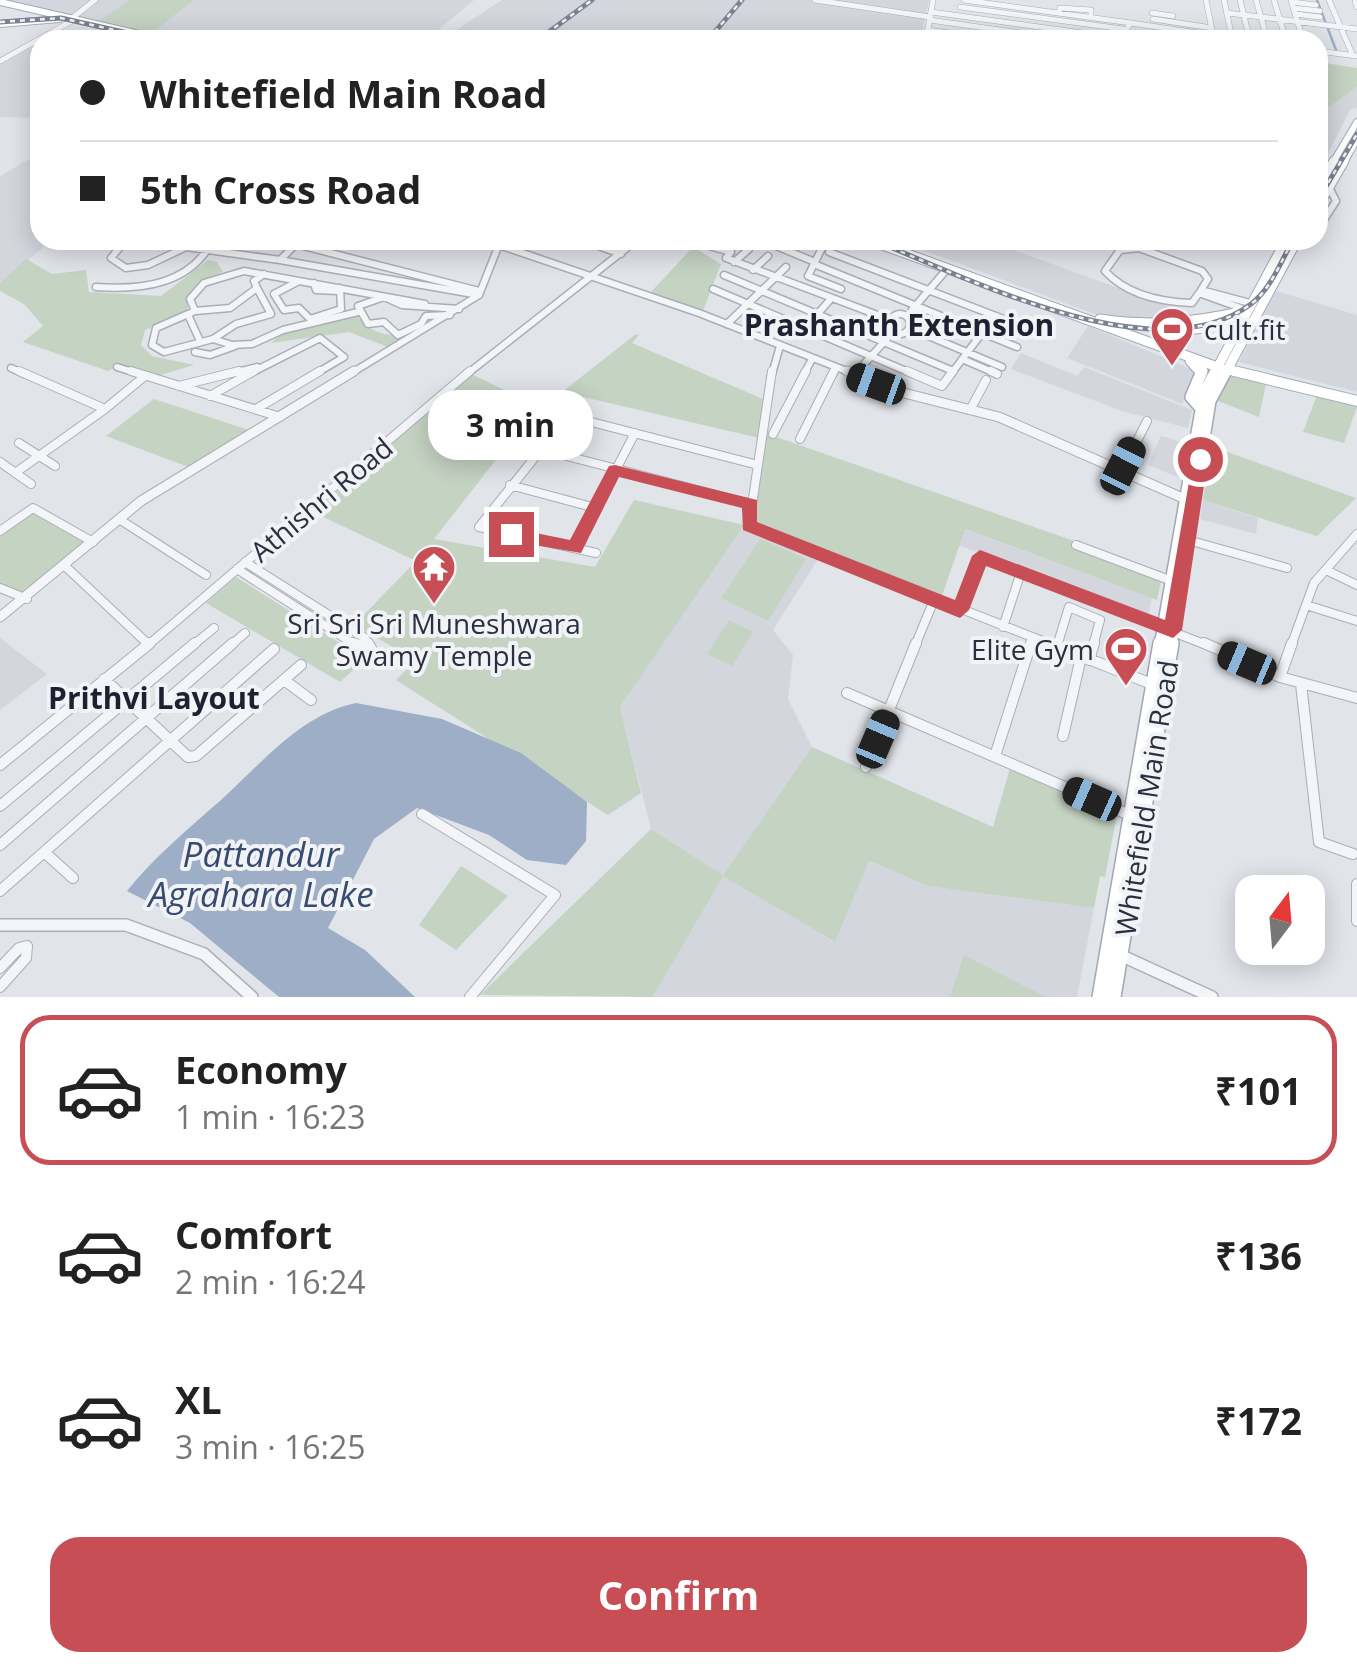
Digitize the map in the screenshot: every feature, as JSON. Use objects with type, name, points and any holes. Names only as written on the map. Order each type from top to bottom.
[{"type":"main road","points":[[0,3],[108,30]]},
{"type":"main road","points":[[0,22],[50,15],[59,19]]},
{"type":"main road","points":[[0,22],[59,19],[118,30]]},
{"type":"main road","points":[[1328,173],[1356,123]]},
{"type":"main road","points":[[1328,177],[1357,139]]},
{"type":"main road","points":[[896,250],[1221,366]]},
{"type":"main road","points":[[910,250],[1182,356],[1357,399]]},
{"type":"main road","points":[[1221,366],[1246,310],[1280,250]]},
{"type":"main road","points":[[1221,366],[1292,250]]},
{"type":"main road","points":[[1091,317],[1141,325],[1186,324],[1246,310]]},
{"type":"main road","points":[[1121,328],[1187,332],[1246,310]]},
{"type":"main road","points":[[1182,356],[1203,372],[1191,397],[1200,407]]},
{"type":"main road","name":"Whitefield Main Road","points":[[1100,997],[1115,953],[1169,628],[1172,580],[1200,407],[1221,366]]},
{"type":"main road","name":"Whitefield Main Road","points":[[1113,997],[1132,816],[1154,686],[1188,540],[1210,401],[1221,366]]},
{"type":"main road","points":[[1186,496],[1194,465]]},
{"type":"street","points":[[53,30],[95,0]]},
{"type":"street","points":[[815,0],[1010,30]]},
{"type":"street","points":[[928,30],[933,0]]},
{"type":"street","points":[[964,0],[1059,13],[1068,18],[1091,10]]},
{"type":"street","points":[[1206,0],[1212,30]]},
{"type":"street","points":[[1224,0],[1230,28],[1248,29],[1240,0]]},
{"type":"street","points":[[1256,0],[1264,30]]},
{"type":"street","points":[[1274,0],[1283,30]]},
{"type":"street","points":[[1329,0],[1355,56]]},
{"type":"street","points":[[984,20],[985,3]]},
{"type":"street","points":[[960,7],[1068,18],[1123,29],[1132,23]]},
{"type":"street","points":[[1059,13],[1060,8],[1081,7],[1132,23],[1182,14]]},
{"type":"street","points":[[1227,13],[1280,19],[1294,9],[1319,11],[1294,9]]},
{"type":"street","points":[[1294,9],[1357,28]]},
{"type":"street","points":[[1190,10],[1190,24]]},
{"type":"street","points":[[930,16],[1059,30]]},
{"type":"street","points":[[1153,16],[1173,18],[1206,30]]},
{"type":"street","points":[[1066,30],[1068,18]]},
{"type":"street","points":[[1173,18],[1206,30]]},
{"type":"street","points":[[0,61],[30,43]]},
{"type":"street","points":[[1328,52],[1355,56]]},
{"type":"street","points":[[1328,193],[1336,201],[1328,214]]},
{"type":"street","points":[[118,250],[111,258],[126,268],[157,264],[172,250]]},
{"type":"street","points":[[96,286],[131,289],[162,283],[192,267],[208,250]]},
{"type":"street","points":[[222,250],[480,293]]},
{"type":"street","points":[[280,260],[290,250]]},
{"type":"street","points":[[319,250],[480,293]]},
{"type":"street","points":[[0,617],[27,599],[142,500],[480,293],[497,250]]},
{"type":"street","points":[[524,250],[727,324],[853,376],[1008,421],[1186,496]]},
{"type":"street","points":[[610,250],[621,254]]},
{"type":"street","name":"Athishri Road","points":[[0,766],[189,612],[476,365],[626,250]]},
{"type":"street","points":[[724,250],[731,252],[726,258],[734,262],[888,319],[906,317],[947,269]]},
{"type":"street","points":[[734,262],[748,250]]},
{"type":"street","points":[[785,250],[1017,347]]},
{"type":"street","points":[[821,250],[808,276],[841,289]]},
{"type":"street","points":[[1120,250],[1105,270],[1112,281],[1174,304],[1192,303],[1208,278],[1202,271],[1144,250]]},
{"type":"street","points":[[829,252],[1035,331]]},
{"type":"street","points":[[754,270],[768,256]]},
{"type":"street","points":[[804,328],[863,265]]},
{"type":"street","points":[[727,324],[786,268]]},
{"type":"street","points":[[214,354],[192,314],[190,299],[199,286],[225,274],[250,271],[314,283],[316,290],[441,305],[454,312]]},
{"type":"street","points":[[250,271],[255,284],[272,311],[267,316],[164,352],[152,345],[151,334],[156,328],[192,314],[230,308],[255,284],[264,274]]},
{"type":"street","points":[[392,281],[399,271]]},
{"type":"street","points":[[724,275],[953,371]]},
{"type":"street","points":[[300,280],[274,294],[284,310],[299,308],[310,321]]},
{"type":"street","points":[[713,289],[942,386],[995,316]]},
{"type":"street","points":[[194,352],[214,354],[265,340],[341,309],[339,290]]},
{"type":"street","points":[[1200,291],[1246,310]]},
{"type":"street","points":[[358,312],[360,302],[384,297],[415,306],[426,316]]},
{"type":"street","points":[[415,306],[426,304]]},
{"type":"street","points":[[437,314],[441,305]]},
{"type":"street","points":[[358,312],[369,324],[386,322],[398,334],[421,324],[426,316],[454,312]]},
{"type":"street","points":[[310,321],[358,312]]},
{"type":"street","points":[[265,340],[274,330],[267,316]]},
{"type":"street","points":[[906,317],[913,323],[912,330]]},
{"type":"street","points":[[888,319],[894,331]]},
{"type":"street","points":[[224,330],[226,342]]},
{"type":"street","points":[[853,376],[894,331],[912,330],[999,370]]},
{"type":"street","points":[[210,396],[314,338],[344,357],[256,410]]},
{"type":"street","points":[[207,340],[235,346]]},
{"type":"street","points":[[780,346],[764,388],[748,525],[1154,686]]},
{"type":"street","points":[[773,434],[812,359]]},
{"type":"street","points":[[179,386],[261,366]]},
{"type":"street","points":[[11,368],[105,409]]},
{"type":"street","points":[[117,368],[280,417]]},
{"type":"street","points":[[800,439],[834,369]]},
{"type":"street","points":[[15,473],[144,376]]},
{"type":"street","points":[[970,410],[986,380]]},
{"type":"street","points":[[596,553],[479,528],[568,416],[758,465]]},
{"type":"street","points":[[1122,470],[1147,421]]},
{"type":"street","points":[[575,548],[635,433]]},
{"type":"street","points":[[19,443],[55,466]]},
{"type":"street","points":[[540,449],[751,504]]},
{"type":"street","points":[[0,462],[30,484]]},
{"type":"street","points":[[510,485],[596,508]]},
{"type":"street","points":[[0,531],[33,508],[94,542]]},
{"type":"street","points":[[119,519],[206,576]]},
{"type":"street","points":[[1280,677],[1314,583],[1357,534]]},
{"type":"street","points":[[1188,540],[1287,568]]},
{"type":"street","points":[[1076,545],[1172,580]]},
{"type":"street","points":[[960,610],[980,556],[1169,628],[1280,677],[1357,698]]},
{"type":"street","points":[[241,565],[366,638],[372,648],[357,646],[241,565]]},
{"type":"street","points":[[65,566],[123,626],[148,644]]},
{"type":"street","points":[[1326,570],[1357,585]]},
{"type":"street","points":[[1004,627],[1021,572]]},
{"type":"street","points":[[0,588],[27,599]]},
{"type":"street","points":[[866,767],[934,600]]},
{"type":"street","points":[[1306,604],[1357,621]]},
{"type":"street","points":[[1057,648],[1069,608],[1100,620],[1063,736]]},
{"type":"street","points":[[0,806],[214,628]]},
{"type":"street","points":[[0,844],[245,633]]},
{"type":"street","points":[[995,756],[1033,638]]},
{"type":"street","points":[[0,892],[274,649]]},
{"type":"street","points":[[104,679],[188,757],[196,756],[301,665]]},
{"type":"street","points":[[284,680],[311,700]]},
{"type":"street","points":[[1301,684],[1319,842],[1353,854]]},
{"type":"street","points":[[847,693],[1132,816]]},
{"type":"street","points":[[422,814],[555,896],[470,997]]},
{"type":"street","points":[[44,852],[72,878]]},
{"type":"street","points":[[1357,884],[1357,921]]},
{"type":"street","points":[[1,927],[126,925],[204,954],[252,997]]},
{"type":"street","points":[[0,968],[19,948],[28,946],[26,958],[0,987]]},
{"type":"street","points":[[1115,953],[1212,997]]},
{"type":"shaded area","points":[[2,0],[474,0],[438,30],[133,30]]},
{"type":"shaded area","points":[[502,0],[929,0],[922,30],[456,30]]},
{"type":"shaded area","points":[[30,46],[30,118],[0,117],[0,63]]},
{"type":"shaded area","points":[[1357,87],[1357,107],[1350,110],[1328,153],[1328,108]]},
{"type":"shaded area","points":[[30,159],[30,250],[40,250],[0,283],[0,176]]},
{"type":"shaded area","points":[[923,250],[1014,250],[1201,318],[1168,323],[1094,314]]},
{"type":"shaded area","points":[[1276,291],[1357,315],[1357,392],[1239,362]]},
{"type":"shaded area","points":[[1088,326],[1196,371],[1182,404],[1067,358]]},
{"type":"shaded area","points":[[1021,353],[1077,376],[1084,367],[1192,410],[1188,428],[1125,412],[1011,369]]},
{"type":"shaded area","points":[[1161,436],[1186,443],[1180,478],[1148,465]]},
{"type":"shaded area","points":[[1203,500],[1258,518],[1256,534],[1200,519]]},
{"type":"shaded area","points":[[740,528],[818,559],[773,630],[793,655],[788,699],[812,747],[723,875],[651,829],[620,707]]},
{"type":"shaded area","points":[[964,529],[1152,598],[1148,616],[958,545]]},
{"type":"shaded area","points":[[0,638],[47,674],[0,710]]},
{"type":"shaded area","points":[[868,861],[928,886],[1094,908],[1077,997],[653,997],[723,875],[834,942]]},
{"type":"green space","points":[[130,0],[194,0],[155,30],[129,30],[97,22]]},
{"type":"green space","points":[[1328,64],[1357,68],[1357,87],[1328,108]]},
{"type":"green space","points":[[690,250],[698,250],[721,264],[703,311],[650,293]]},
{"type":"green space","points":[[26,259],[52,274],[86,270],[89,292],[161,296],[208,260],[217,262],[223,272],[196,286],[187,313],[145,330],[141,345],[152,356],[194,365],[157,376],[120,365],[108,371],[23,342],[43,326],[24,304],[0,291],[0,283]]},
{"type":"green space","points":[[356,315],[380,333],[413,332],[393,349],[349,332],[271,343],[283,332]]},
{"type":"green space","points":[[639,335],[632,343],[763,399],[759,438],[562,392]]},
{"type":"green space","points":[[471,374],[538,406],[434,539],[595,567],[634,500],[744,525],[620,707],[641,793],[608,815],[396,680],[416,660],[354,625],[416,561],[313,512]]},
{"type":"green space","points":[[1230,375],[1266,384],[1259,417],[1218,401]]},
{"type":"green space","points":[[1317,395],[1357,407],[1344,443],[1303,432]]},
{"type":"green space","points":[[154,399],[252,431],[191,468],[106,436]]},
{"type":"green space","points":[[765,433],[1163,572],[1157,600],[965,529],[942,596],[753,521]]},
{"type":"green space","points":[[1211,446],[1356,498],[1317,536],[1203,500]]},
{"type":"green space","points":[[30,511],[88,544],[27,596],[0,584],[0,534]]},
{"type":"green space","points":[[760,539],[806,559],[768,621],[721,598]]},
{"type":"green space","points":[[236,577],[365,659],[340,682],[206,603]]},
{"type":"green space","points":[[729,620],[753,632],[732,666],[707,654]]},
{"type":"green space","points":[[812,747],[993,827],[1010,768],[1117,814],[1105,877],[1100,876],[1094,908],[928,886],[869,861],[835,942],[723,876],[653,997],[480,995],[651,829],[723,875]]},
{"type":"green space","points":[[461,866],[508,896],[456,950],[419,925]]},
{"type":"green space","points":[[964,955],[1046,997],[950,997]]},
{"type":"water","name":"Pattandur Agrahara Lake","points":[[356,703],[442,719],[521,753],[587,802],[586,841],[566,865],[527,860],[489,835],[417,808],[374,839],[328,928],[365,950],[415,997],[279,997],[190,923],[127,891],[160,855],[283,742],[317,718]]},
{"type":"waterway","points":[[1317,0],[1336,50]]},
{"type":"railway","points":[[552,30],[592,0]]},
{"type":"railway","points":[[716,30],[742,0]]},
{"type":"railway","points":[[0,22],[61,18],[114,30]]},
{"type":"railway","points":[[1328,183],[1357,134]]},
{"type":"railway","points":[[897,250],[1062,313],[1115,325],[1166,329],[1212,323],[1251,304],[1270,283],[1288,250]]},
{"type":"place","name":"cult.fit","points":[[1172,367]]},
{"type":"place","name":"Sri Sri Sri Muneshwara Swamy Temple","points":[[434,605]]},
{"type":"place","name":"Elite Gym","points":[[1126,687]]},
{"type":"district","name":"Prashanth Extension","points":[[899,324]]},
{"type":"district","name":"Prithvi Layout","points":[[154,697]]},
{"type":"route","points":[[511,534],[575,548],[615,470],[751,504],[748,525],[960,610],[980,556],[1173,630],[1200,459]]}]
